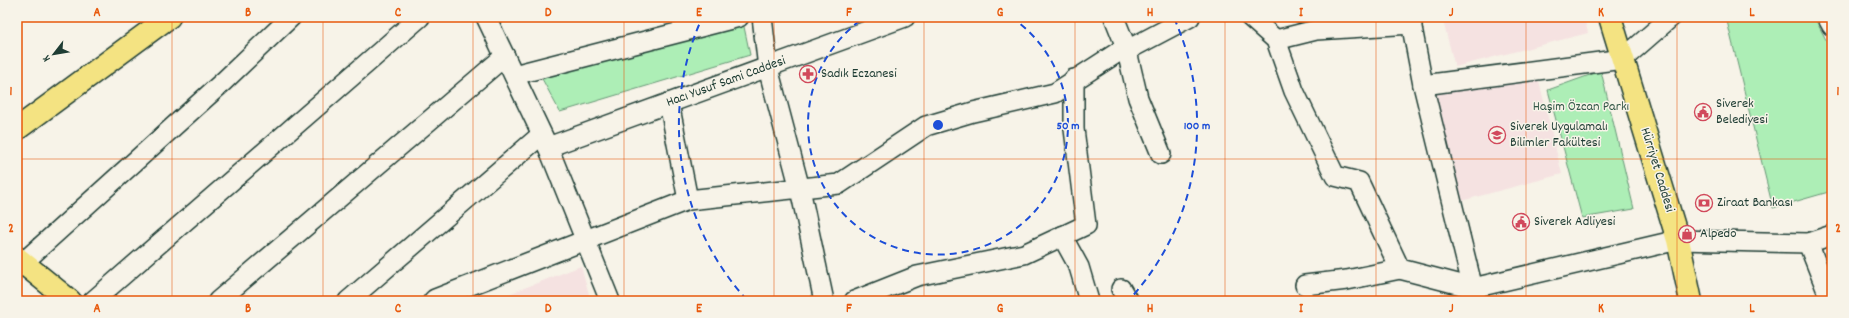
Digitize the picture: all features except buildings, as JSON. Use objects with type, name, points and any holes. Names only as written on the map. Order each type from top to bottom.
[{"type":"main road","points":[[17,129],[169,17]]},
{"type":"main road","name":"Hürriyet Caddesi","points":[[1610,17],[1678,240],[1691,301]]},
{"type":"main road","points":[[19,263],[70,301]]},
{"type":"street","points":[[19,263],[224,81],[291,17]]},
{"type":"street","points":[[93,301],[420,17]]},
{"type":"street","points":[[486,17],[506,56],[544,141],[610,301]]},
{"type":"street","points":[[514,75],[739,17]]},
{"type":"street","points":[[762,17],[768,68],[800,189],[824,301]]},
{"type":"street","name":"Hacı Yusuf Sami Caddesi","points":[[544,141],[669,103],[768,68],[877,22],[905,17]]},
{"type":"street","points":[[1114,17],[1126,47],[1138,98],[1160,154]]},
{"type":"street","points":[[433,301],[688,200],[839,184],[926,126],[973,112],[1056,93],[1126,47],[1135,46],[1190,17]]},
{"type":"street","points":[[1250,17],[1276,40],[1294,91],[1335,176],[1359,182],[1400,269]]},
{"type":"street","points":[[1423,85],[1623,59],[1672,17]]},
{"type":"street","points":[[1827,17],[1832,26]]},
{"type":"street","points":[[1276,40],[1316,30],[1411,21],[1423,85],[1474,294]]},
{"type":"street","points":[[218,301],[506,56]]},
{"type":"street","points":[[854,301],[917,276],[1024,254],[1086,224],[1074,129],[1074,80]]},
{"type":"street","points":[[669,103],[688,200]]},
{"type":"street","points":[[348,301],[544,141]]},
{"type":"street","points":[[1305,285],[1347,280],[1400,269],[1474,294],[1678,240],[1808,243],[1832,235]]},
{"type":"street","points":[[1062,236],[1079,267],[1089,301]]},
{"type":"street","points":[[1808,243],[1831,301]]},
{"type":"shaded area","points":[[1442,17],[1584,17],[1588,33],[1455,67]]},
{"type":"shaded area","name":"Siverek Uygulamalı Bilimler Fakültesi","points":[[1538,77],[1562,174],[1457,202],[1433,95]]},
{"type":"shaded area","points":[[581,266],[591,301],[491,301]]},
{"type":"green space","points":[[1726,17],[1814,17],[1832,51],[1832,191],[1773,208]]},
{"type":"green space","points":[[743,22],[750,55],[560,112],[540,75]]},
{"type":"green space","name":"Haşim Özcan Parkı","points":[[1601,71],[1634,209],[1582,218],[1548,90]]},
{"type":"place","name":"Sadık Eczanesi","points":[[808,74]]},
{"type":"place","name":"Siverek Belediyesi","points":[[1703,112]]},
{"type":"place","name":"Siverek Uygulamalı Bilimler Fakültesi","points":[[1497,135]]},
{"type":"place","name":"Ziraat Bankası","points":[[1704,203]]},
{"type":"place","name":"Siverek Adliyesi","points":[[1521,222]]},
{"type":"place","name":"Alpedo","points":[[1687,234]]}]
